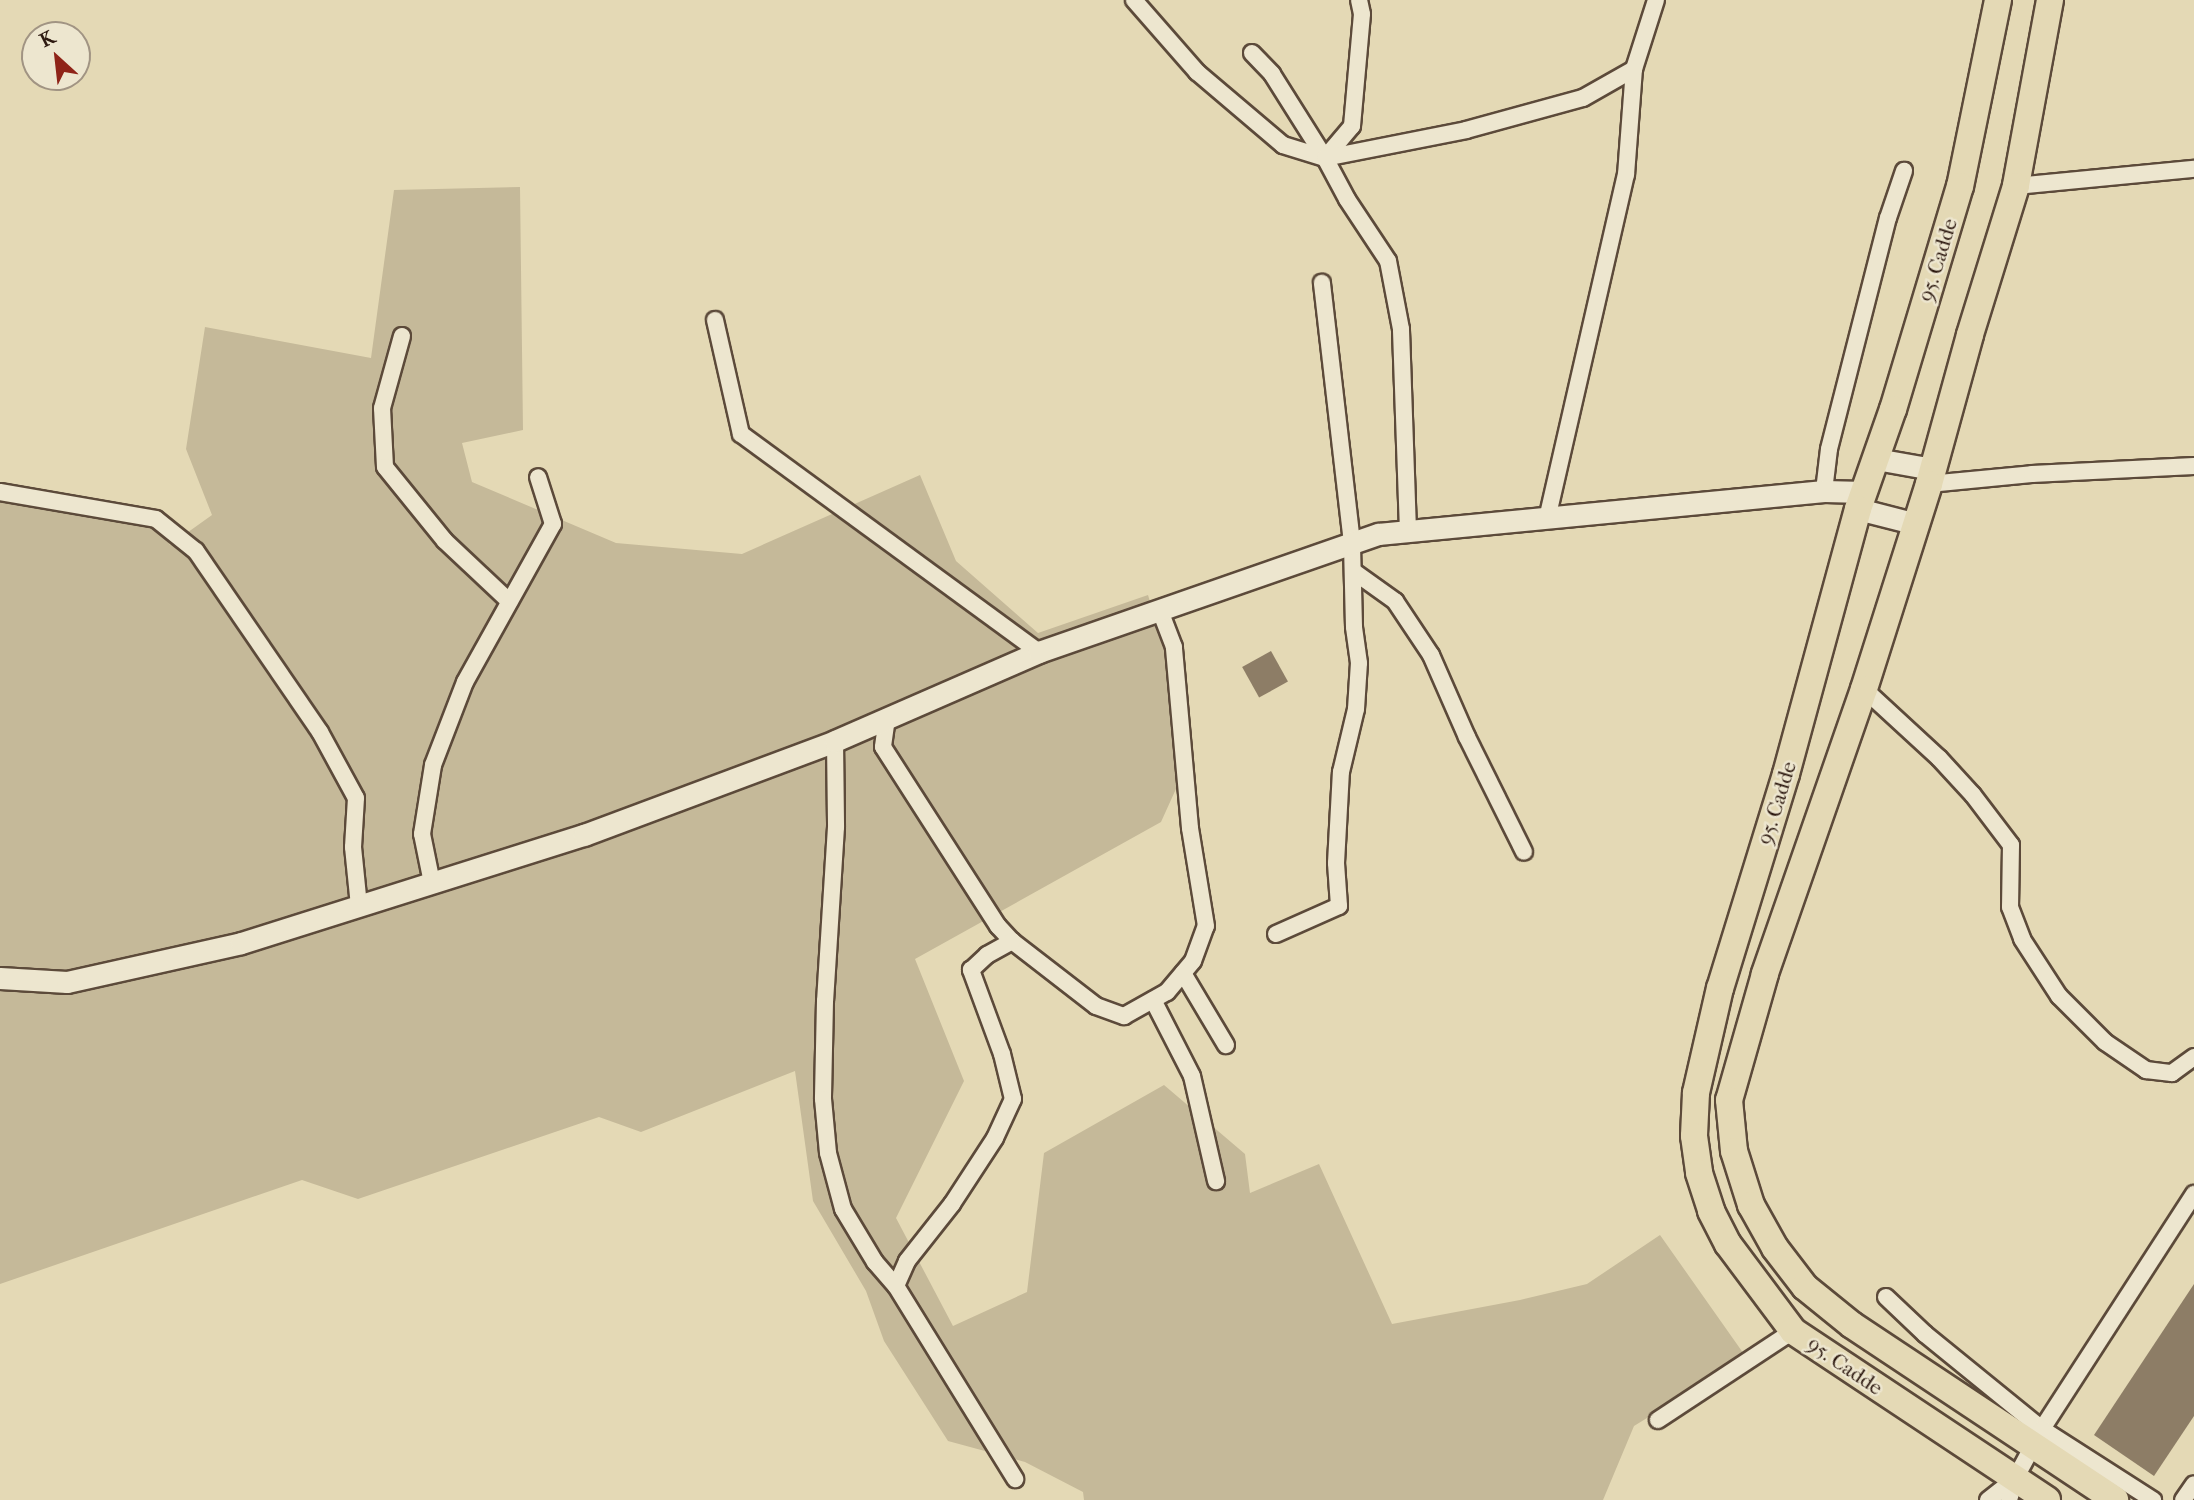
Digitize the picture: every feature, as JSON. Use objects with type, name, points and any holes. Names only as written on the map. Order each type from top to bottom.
[{"type":"main road","name":"95. Cadde","points":[[1997,0],[1961,186],[1861,500],[1786,774],[1720,988],[1696,1093],[1694,1136],[1699,1173],[1711,1212],[1728,1244],[1793,1331],[2012,1489],[2047,1500]]},
{"type":"main road","name":"95. Cadde","points":[[2050,0],[2016,186],[1970,335],[1917,524],[1864,690],[1834,770],[1743,1043],[1730,1100],[1734,1151],[1751,1205],[1775,1248],[1805,1287],[1852,1325],[2036,1438],[2115,1500]]},
{"type":"street","points":[[1134,0],[1197,72],[1283,145],[1325,159],[1466,130],[1583,98],[1634,69]]},
{"type":"street","points":[[1325,159],[1352,126],[1362,14],[1359,0]]},
{"type":"street","points":[[1546,519],[1626,175],[1634,69],[1656,0]]},
{"type":"street","points":[[1252,53],[1272,74],[1347,199],[1388,261],[1401,329],[1408,531]]},
{"type":"street","points":[[2016,186],[2194,169]]},
{"type":"street","points":[[1824,491],[1829,449],[1888,218],[1904,171]]},
{"type":"street","points":[[1276,934],[1339,906],[1336,863],[1341,772],[1356,709],[1359,663],[1352,543],[1322,284]]},
{"type":"street","points":[[715,320],[741,434],[1039,652]]},
{"type":"street","points":[[402,336],[382,408],[385,467],[445,541],[509,601]]},
{"type":"street","points":[[1876,459],[1931,477],[2194,466]]},
{"type":"street","points":[[432,883],[422,834],[433,765],[465,682],[553,524],[538,477]]},
{"type":"street","points":[[0,978],[67,982],[241,943],[596,831],[835,741],[1039,652],[1378,534],[1824,491],[1861,500],[1917,524]]},
{"type":"street","points":[[0,492],[156,519],[196,551],[320,732],[356,798],[353,847],[359,906]]},
{"type":"street","points":[[1353,571],[1395,601],[1431,655],[1467,737],[1524,852]]},
{"type":"street","points":[[887,718],[883,747],[998,926],[1012,941],[1096,1006],[1124,1016],[1167,992],[1193,961],[1206,926],[1190,828],[1174,646],[1160,610]]},
{"type":"street","points":[[1864,690],[1939,758],[1973,795],[2011,845],[2010,906],[2022,939],[2059,996],[2105,1042],[2146,1070],[2172,1073],[2194,1057]]},
{"type":"street","points":[[835,741],[836,827],[824,1075],[828,1153],[843,1209],[876,1262],[896,1286],[1014,1479]]},
{"type":"street","points":[[896,1286],[907,1261],[952,1204],[995,1138],[1013,1099],[1002,1054],[971,970],[987,955],[1012,941]]},
{"type":"street","points":[[1183,973],[1226,1045]]},
{"type":"street","points":[[1153,1000],[1192,1076],[1216,1181]]},
{"type":"street","points":[[1988,1500],[2012,1489],[2036,1438],[2194,1194]]},
{"type":"street","points":[[1886,1297],[2036,1438],[2153,1500]]},
{"type":"street","points":[[1658,1420],[1793,1331]]},
{"type":"street","points":[[2183,1500],[2194,1484]]},
{"type":"shaded area","points":[[520,187],[523,430],[462,443],[472,482],[616,543],[742,554],[920,475],[956,561],[1038,633],[1148,595],[1165,651],[1180,780],[1161,822],[915,959],[964,1081],[896,1218],[953,1326],[1027,1292],[1044,1153],[1164,1085],[1245,1154],[1250,1193],[1319,1164],[1392,1324],[1520,1300],[1587,1284],[1660,1235],[1746,1357],[1634,1426],[1603,1500],[1084,1500],[1083,1492],[1025,1462],[948,1441],[884,1341],[866,1291],[813,1201],[795,1071],[641,1132],[599,1117],[358,1199],[302,1180],[0,1284],[0,486],[145,510],[170,545],[212,515],[186,449],[205,327],[371,358],[394,190]]},
{"type":"building","points":[[1271,651],[1288,682],[1259,698],[1242,667]]},
{"type":"building","points":[[2194,1284],[2194,1416],[2154,1476],[2094,1435]]}]
